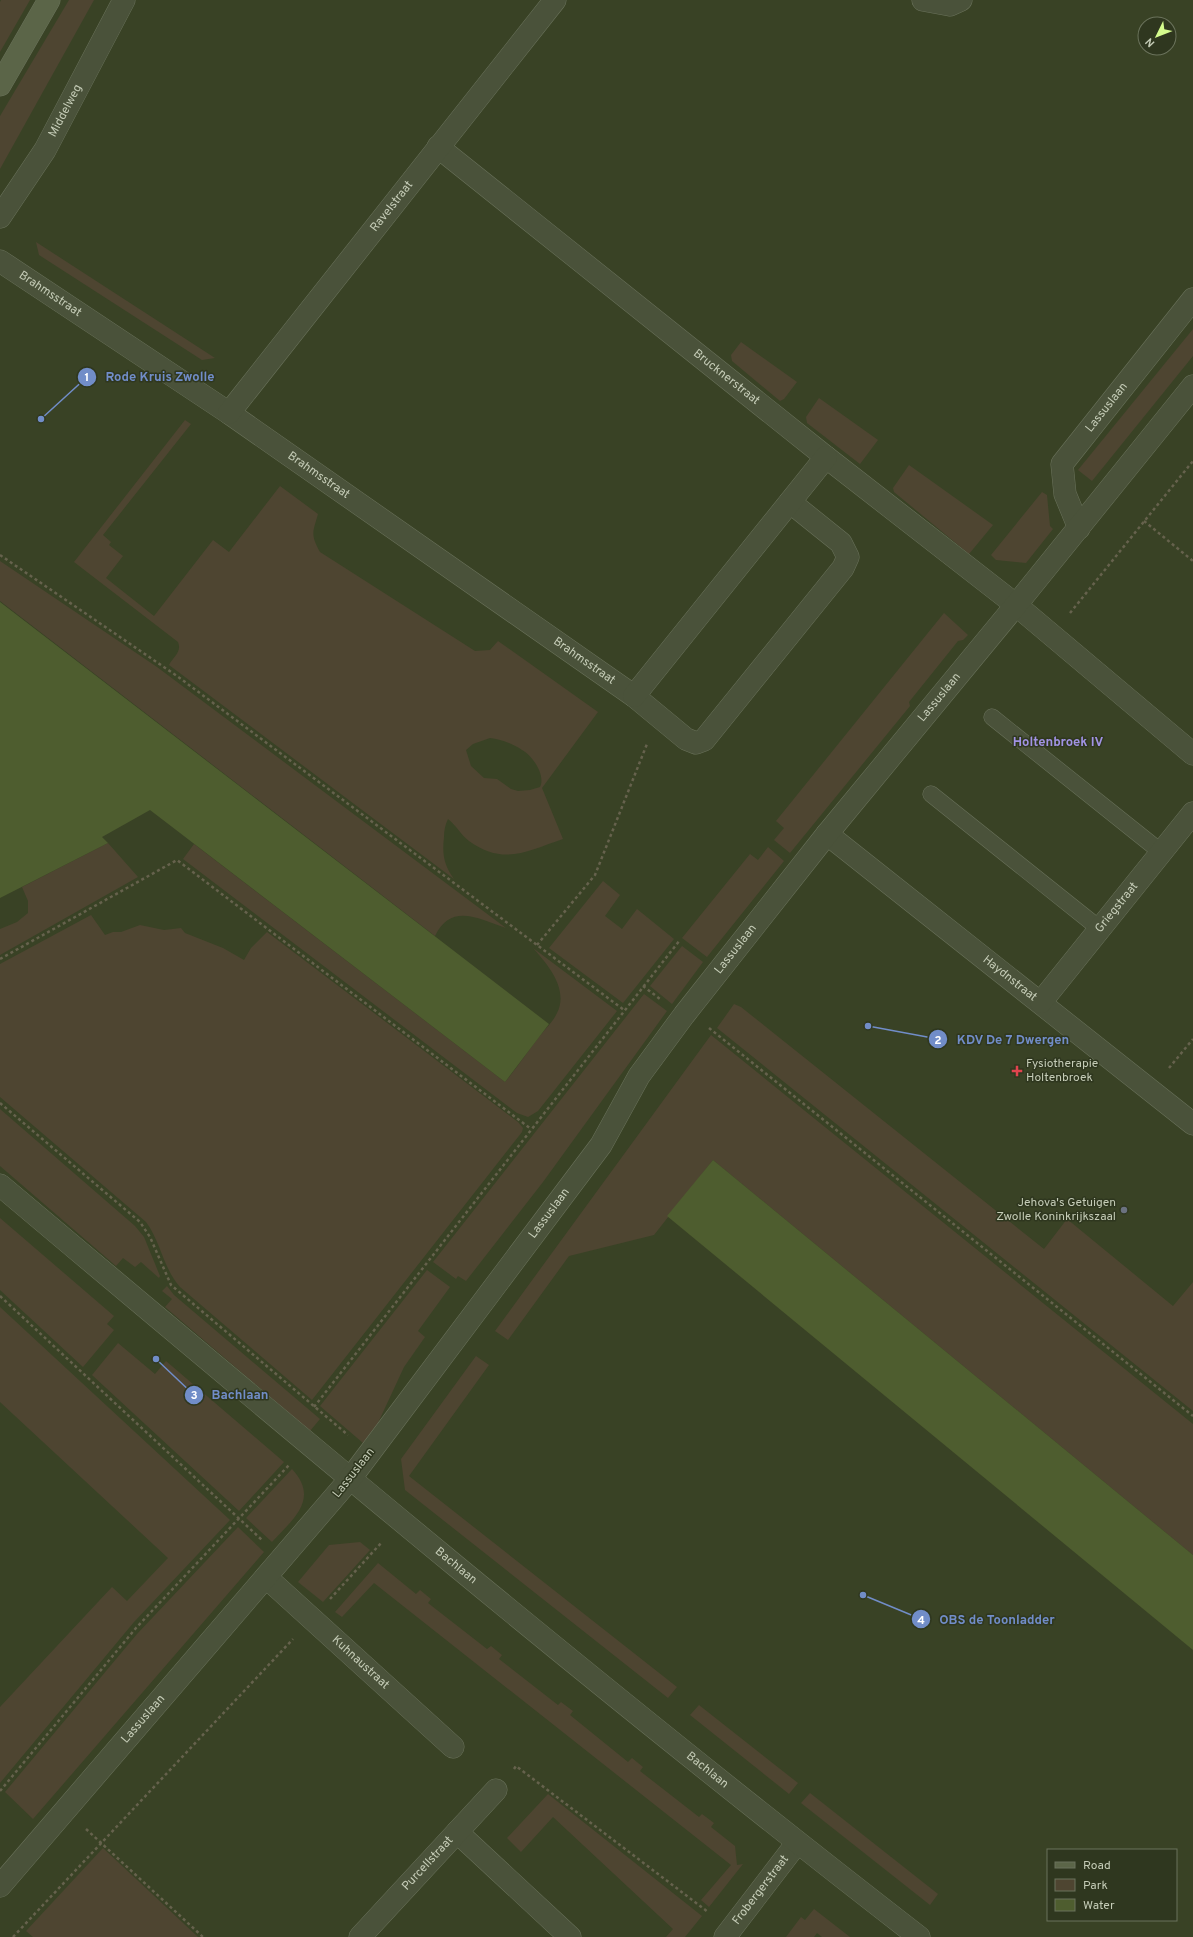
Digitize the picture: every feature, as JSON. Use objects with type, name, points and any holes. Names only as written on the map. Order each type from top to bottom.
[{"type":"main road","points":[[0,85],[49,0]]},
{"type":"street","name":"Middelweg","points":[[0,216],[45,150],[124,0]]},
{"type":"street","name":"Ravelstraat","points":[[229,413],[555,0]]},
{"type":"street","points":[[923,0],[950,6],[961,0]]},
{"type":"street","name":"Brucknerstraat","points":[[438,147],[826,457],[1016,605]]},
{"type":"street","name":"Brahmsstraat","points":[[0,261],[229,413],[634,696],[686,739],[696,743],[704,740],[842,568],[848,557],[841,543],[790,502]]},
{"type":"street","name":"Lassuslaan","points":[[1079,528],[1065,494],[1062,464],[1193,299]]},
{"type":"street","name":"Lassuslaan","points":[[0,1886],[267,1578],[350,1479],[601,1145],[640,1076],[684,1015],[827,834],[1079,528],[1193,386]]},
{"type":"street","points":[[634,696],[826,457]]},
{"type":"street","points":[[1016,605],[1193,754]]},
{"type":"street","name":"Griegstraat","points":[[1041,1002],[1193,813]]},
{"type":"street","name":"Haydnstraat","points":[[827,834],[1041,1002],[1193,1124]]},
{"type":"street","name":"Bachlaan","points":[[0,1185],[401,1521],[797,1843],[919,1937]]},
{"type":"street","name":"Kuhnaustraat","points":[[267,1578],[453,1747]]},
{"type":"street","name":"Purcellstraat","points":[[360,1937],[496,1790]]},
{"type":"street","points":[[457,1832],[570,1937]]},
{"type":"street","name":"Frobergerstraat","points":[[728,1933],[797,1843]]},
{"type":"lane","points":[[992,716],[1162,852]]},
{"type":"lane","points":[[932,794],[1100,929]]},
{"type":"path","points":[[1052,636],[1193,461]]},
{"type":"path","points":[[1144,521],[1193,561]]},
{"type":"path","points":[[0,555],[177,676],[624,1010]]},
{"type":"path","points":[[537,945],[595,875],[658,716]]},
{"type":"path","points":[[0,959],[178,860],[531,1129]]},
{"type":"path","points":[[314,1407],[680,940]]},
{"type":"path","points":[[643,986],[670,1007],[714,1031],[1193,1416]]},
{"type":"path","points":[[1151,1090],[1193,1039]]},
{"type":"path","points":[[0,1102],[140,1222],[150,1237],[171,1285],[370,1453]]},
{"type":"path","points":[[0,1296],[282,1559]]},
{"type":"path","points":[[0,1792],[136,1628],[308,1444]]},
{"type":"path","points":[[14,1937],[312,1619],[401,1521]]},
{"type":"path","points":[[496,1790],[516,1766],[728,1933]]},
{"type":"path","points":[[65,1810],[203,1937]]},
{"type":"green space","points":[[1,0],[30,0],[0,52],[0,2]]},
{"type":"green space","points":[[69,0],[94,0],[0,169],[0,116]]},
{"type":"green space","points":[[36,242],[215,358],[202,360],[39,255]]},
{"type":"green space","points":[[1193,329],[1193,356],[1092,481],[1078,470]]},
{"type":"green space","points":[[741,342],[797,382],[784,399],[780,401],[732,361],[731,355]]},
{"type":"green space","points":[[819,398],[878,440],[860,464],[807,423],[806,417]]},
{"type":"green space","points":[[185,420],[191,424],[103,535],[111,542],[109,545],[123,556],[106,578],[154,616],[213,540],[229,552],[280,486],[318,514],[313,533],[320,552],[475,651],[490,650],[498,641],[598,712],[542,788],[563,839],[516,854],[505,855],[493,853],[482,849],[469,841],[448,819],[444,830],[444,855],[448,869],[454,879],[169,665],[179,649],[178,642],[74,562]],"holes":[[[490,738],[515,746],[530,756],[540,771],[540,787],[518,791],[511,789],[497,779],[484,778],[471,766],[466,750],[473,744]]]},
{"type":"green space","points":[[909,465],[993,525],[969,554],[894,492],[893,488]]},
{"type":"green space","points":[[1042,492],[1047,495],[1050,526],[1053,529],[1026,563],[996,560],[991,555]]},
{"type":"green space","points":[[0,561],[157,667],[506,928],[476,918],[457,916],[449,919],[435,936],[0,601]]},
{"type":"green space","points":[[944,613],[968,635],[963,640],[958,641],[909,702],[910,706],[790,853],[774,840],[784,828],[776,821]]},
{"type":"green space","points":[[108,843],[138,877],[0,955],[0,929],[17,922],[28,913],[28,901],[22,887]]},
{"type":"green space","points":[[194,844],[505,1082],[553,1020],[560,1004],[559,986],[545,962],[533,948],[617,1011],[538,1111],[528,1117],[517,1113],[183,859]]},
{"type":"green space","points":[[768,847],[784,861],[707,957],[682,938],[750,854],[758,860]]},
{"type":"green space","points":[[603,881],[620,895],[605,916],[622,929],[637,909],[674,939],[623,1003],[549,948]]},
{"type":"green space","points":[[91,915],[105,935],[113,932],[121,932],[140,925],[164,930],[181,928],[185,933],[223,948],[244,960],[251,948],[267,932],[518,1122],[523,1128],[522,1132],[312,1400],[180,1287],[174,1280],[146,1222],[0,1097],[0,964]]},
{"type":"green space","points":[[682,946],[703,962],[672,1004],[650,986]]},
{"type":"green space","points":[[644,994],[667,1011],[543,1182],[466,1281],[458,1276],[456,1279],[433,1262]]},
{"type":"green space","points":[[734,1004],[741,1007],[1044,1249],[1067,1219],[1173,1306],[1193,1282],[1193,1411],[717,1028]]},
{"type":"green space","points":[[711,1035],[1193,1424],[1193,1555],[713,1160],[654,1235],[569,1256],[508,1340],[495,1331]]},
{"type":"green space","points":[[0,1109],[135,1226],[144,1237],[160,1276],[159,1278],[141,1262],[135,1267],[123,1258],[116,1266],[0,1166]]},
{"type":"green space","points":[[0,1218],[114,1316],[107,1324],[114,1330],[83,1367],[0,1290]]},
{"type":"green space","points":[[427,1270],[450,1287],[418,1331],[425,1337],[404,1367],[378,1423],[363,1443],[320,1406]]},
{"type":"green space","points":[[167,1286],[174,1295],[320,1419],[310,1431],[165,1307],[172,1299],[162,1291]]},
{"type":"green space","points":[[0,1307],[230,1520],[134,1622],[0,1783],[0,1707],[112,1587],[127,1601],[168,1558],[0,1402]]},
{"type":"green space","points":[[118,1343],[155,1374],[166,1361],[284,1462],[239,1511],[92,1375]]},
{"type":"green space","points":[[476,1356],[489,1365],[409,1476],[677,1687],[668,1698],[405,1490],[401,1459]]},
{"type":"green space","points":[[292,1469],[300,1480],[304,1490],[304,1499],[295,1517],[272,1542],[246,1518]]},
{"type":"green space","points":[[238,1527],[264,1552],[33,1819],[5,1792],[137,1634]]},
{"type":"green space","points":[[360,1542],[370,1550],[323,1602],[298,1582],[329,1545]]},
{"type":"green space","points":[[378,1563],[416,1594],[420,1590],[431,1599],[428,1603],[487,1649],[491,1646],[502,1655],[499,1659],[558,1705],[561,1702],[573,1711],[570,1715],[628,1762],[632,1758],[643,1767],[640,1771],[699,1817],[702,1814],[714,1823],[711,1827],[735,1846],[737,1865],[743,1864],[709,1907],[701,1900],[731,1865],[374,1583],[342,1617],[335,1612]]},
{"type":"green space","points":[[699,1705],[798,1783],[789,1794],[690,1715]]},
{"type":"green space","points":[[810,1793],[938,1894],[930,1905],[801,1803]]},
{"type":"green space","points":[[548,1794],[702,1916],[685,1937],[666,1937],[673,1929],[553,1817],[521,1852],[507,1838]]},
{"type":"green space","points":[[103,1848],[198,1937],[33,1937],[26,1931]]},
{"type":"green space","points":[[814,1909],[850,1937],[822,1937],[817,1933],[814,1937],[786,1937],[801,1917],[805,1920]]},
{"type":"water","points":[[0,602],[549,1024],[505,1082],[150,810],[102,837],[108,843],[0,898]]},
{"type":"water","points":[[713,1160],[1193,1555],[1193,1650],[667,1216]]},
{"type":"place","name":"Rode Kruis Zwolle","points":[[41,419]]},
{"type":"place","name":"KDV De 7 Dwergen","points":[[868,1026]]},
{"type":"place","name":"Fysiotherapie Holtenbroek","points":[[1017,1071]]},
{"type":"place","name":"Jehova's Getuigen Zwolle Koninkrijkszaal","points":[[1124,1210]]},
{"type":"place","name":"Bachlaan","points":[[156,1359]]},
{"type":"place","name":"OBS de Toonladder","points":[[863,1595]]},
{"type":"district","name":"Holtenbroek IV","points":[[1058,743]]}]
